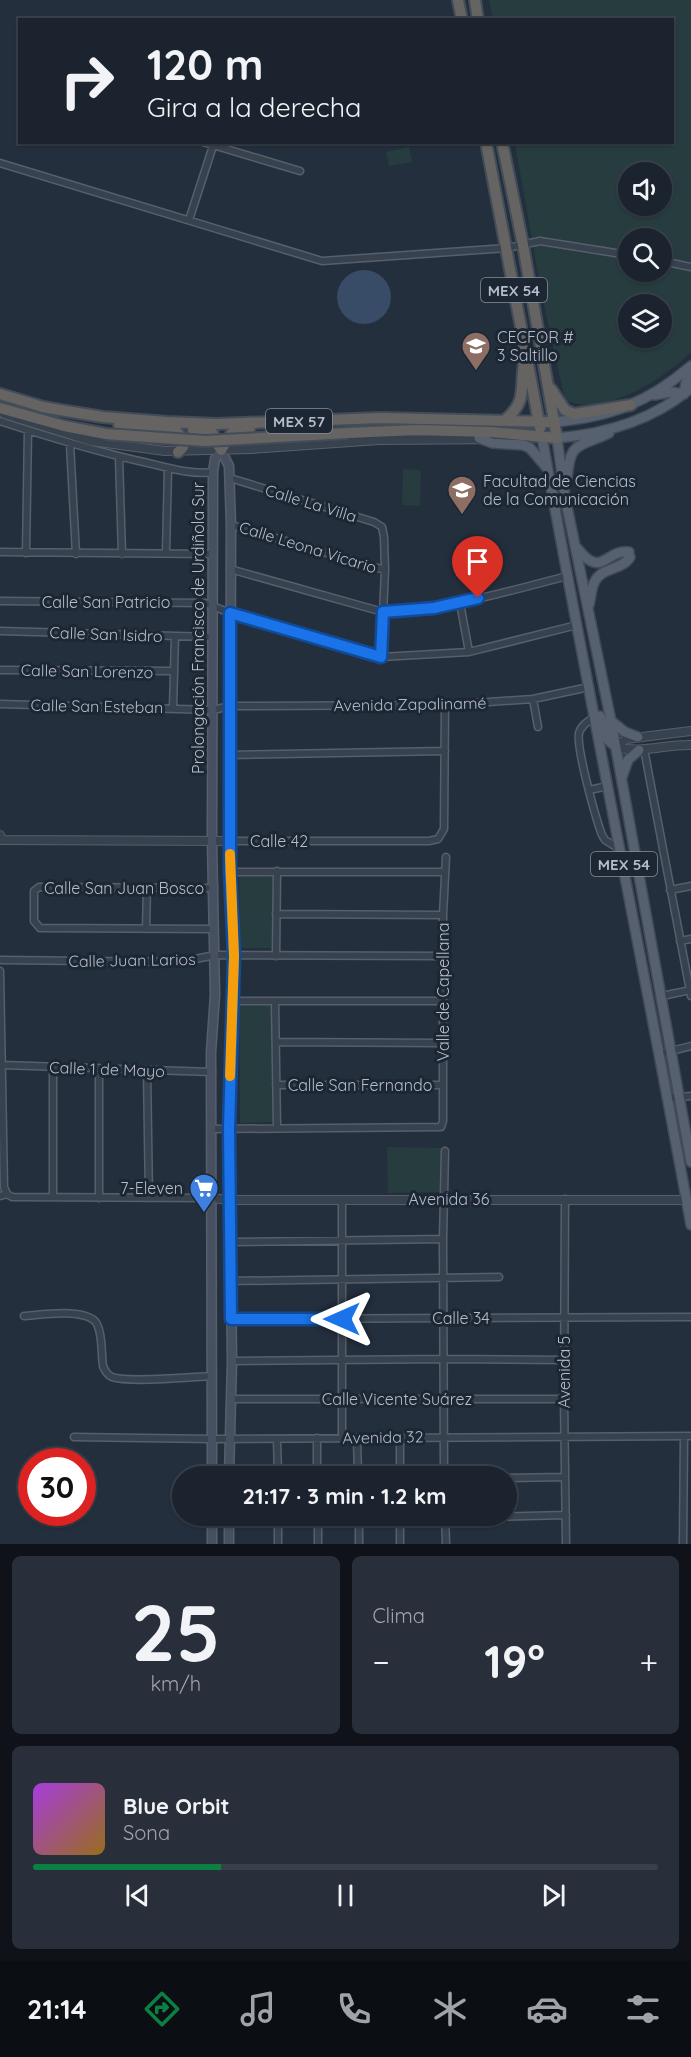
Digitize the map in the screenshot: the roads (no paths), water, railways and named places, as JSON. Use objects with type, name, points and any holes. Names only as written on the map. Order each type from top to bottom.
[{"type":"highway","points":[[458,0],[462,18]]},
{"type":"highway","points":[[475,0],[478,18]]},
{"type":"highway","name":"MEX 54","points":[[486,144],[542,437]]},
{"type":"highway","name":"MEX 54","points":[[502,144],[523,245],[557,438]]},
{"type":"highway","points":[[505,420],[515,412],[520,401],[525,351]]},
{"type":"highway","points":[[548,383],[565,410],[574,414],[636,402]]},
{"type":"highway","name":"MEX 57","points":[[0,394],[60,410],[114,418],[217,424],[381,417],[554,422]]},
{"type":"highway","name":"MEX 57","points":[[0,408],[64,426],[106,434],[205,441],[416,430],[490,432],[557,438]]},
{"type":"highway","points":[[60,410],[113,424],[174,430],[205,430],[212,432],[221,450]]},
{"type":"highway","points":[[221,450],[232,433],[247,428],[389,424],[405,419]]},
{"type":"highway","points":[[174,430],[184,440],[185,446],[178,452]]},
{"type":"main road","points":[[636,402],[666,385],[691,366]]},
{"type":"main road","points":[[688,391],[684,385],[691,375]]},
{"type":"main road","points":[[554,422],[586,419],[665,392],[688,391]]},
{"type":"main road","points":[[566,497],[568,466],[573,450],[659,411],[688,391]]},
{"type":"main road","points":[[557,438],[621,428]]},
{"type":"main road","name":"MEX 54","points":[[542,437],[691,1225]]},
{"type":"main road","points":[[479,438],[492,443],[523,445],[530,448],[548,469]]},
{"type":"main road","name":"MEX 54","points":[[557,438],[566,497],[616,747],[691,1162]]},
{"type":"main road","name":"Prolongación Francisco de Urdiñola Sur","points":[[212,1466],[211,1129],[215,955],[212,840],[211,554],[213,472],[215,459],[221,450],[229,462],[231,525],[230,872],[234,956],[229,1128],[232,1361],[229,1466]]},
{"type":"main road","points":[[576,546],[587,560],[594,562],[603,561],[625,551],[629,554],[627,562],[605,572],[596,579],[587,610]]},
{"type":"main road","points":[[563,553],[581,575],[572,598]]},
{"type":"main road","points":[[590,691],[597,702],[608,740],[616,747],[610,759],[614,788],[609,789]]},
{"type":"main road","points":[[611,721],[625,732],[638,737]]},
{"type":"main road","points":[[621,782],[626,763],[641,749]]},
{"type":"main road","points":[[212,1526],[212,1544]]},
{"type":"main road","points":[[229,1526],[229,1544]]},
{"type":"street","points":[[208,144],[300,171]]},
{"type":"street","points":[[189,220],[213,146]]},
{"type":"street","points":[[0,163],[322,261],[507,248],[540,241],[618,253]]},
{"type":"street","points":[[672,263],[691,267]]},
{"type":"street","points":[[0,412],[91,441],[178,452],[379,440],[526,437]]},
{"type":"street","points":[[0,421],[119,457],[168,468],[200,473],[213,472]]},
{"type":"street","points":[[26,553],[28,430]]},
{"type":"street","points":[[70,444],[76,554]]},
{"type":"street","points":[[119,457],[122,554]]},
{"type":"street","points":[[166,553],[168,468]]},
{"type":"street","name":"Calle La Villa","points":[[230,478],[382,526],[385,570]]},
{"type":"street","name":"Calle Leona Vicario","points":[[231,525],[385,570]]},
{"type":"street","points":[[0,552],[211,554]]},
{"type":"street","points":[[230,569],[383,612],[408,612],[460,603],[567,576]]},
{"type":"street","points":[[381,657],[385,570]]},
{"type":"street","name":"Calle San Patricio","points":[[0,601],[198,602],[212,604]]},
{"type":"street","points":[[460,603],[469,652]]},
{"type":"street","points":[[212,604],[230,613],[381,657],[469,652],[578,626]]},
{"type":"street","name":"Calle San Isidro","points":[[0,631],[213,637]]},
{"type":"street","points":[[173,708],[175,636]]},
{"type":"street","name":"Calle San Lorenzo","points":[[0,670],[174,671]]},
{"type":"street","name":"Avenida Zapalinamé","points":[[230,706],[445,705],[533,699],[590,691]]},
{"type":"street","points":[[533,699],[538,727]]},
{"type":"street","name":"Calle San Esteban","points":[[0,705],[213,710],[230,706]]},
{"type":"street","points":[[230,755],[445,751],[445,705]]},
{"type":"street","points":[[595,720],[585,723],[579,734],[579,741],[589,790],[602,835],[605,840],[621,850]]},
{"type":"street","points":[[616,747],[626,739],[691,731]]},
{"type":"street","points":[[616,747],[628,751],[691,745]]},
{"type":"street","points":[[641,749],[691,992],[662,996]]},
{"type":"street","name":"Calle 42","points":[[0,838],[429,841],[441,837],[444,829],[445,751]]},
{"type":"street","points":[[589,790],[609,789]]},
{"type":"street","name":"Valle de Capellana","points":[[277,1127],[441,1127],[443,1121],[443,915],[446,857]]},
{"type":"street","points":[[276,956],[277,871]]},
{"type":"street","points":[[230,872],[444,872]]},
{"type":"street","name":"Calle San Juan Bosco","points":[[214,888],[42,886],[34,891],[34,921],[38,927],[214,929]]},
{"type":"street","points":[[670,890],[691,886]]},
{"type":"street","points":[[146,929],[147,888]]},
{"type":"street","points":[[276,914],[443,915]]},
{"type":"street","points":[[680,941],[691,939]]},
{"type":"street","name":"Calle Juan Larios","points":[[0,960],[181,962],[215,955],[444,956]]},
{"type":"street","points":[[0,971],[3,1195],[12,1197],[211,1198]]},
{"type":"street","points":[[231,1001],[443,1001]]},
{"type":"street","points":[[211,1129],[277,1127],[275,1001]]},
{"type":"street","points":[[276,1042],[443,1043]]},
{"type":"street","points":[[659,1054],[691,1047]]},
{"type":"street","name":"Calle 1 de Mayo","points":[[1,1066],[212,1072]]},
{"type":"street","points":[[53,1066],[53,1197]]},
{"type":"street","points":[[99,1068],[99,1198]]},
{"type":"street","points":[[147,1071],[149,1198]]},
{"type":"street","name":"Calle San Fernando","points":[[276,1085],[443,1086]]},
{"type":"street","points":[[667,1098],[691,1096]]},
{"type":"street","points":[[444,1466],[445,1151]]},
{"type":"street","name":"Avenida 36","points":[[211,1198],[230,1200],[686,1200]]},
{"type":"street","points":[[342,1200],[342,1438]]},
{"type":"street","name":"Avenida 5","points":[[565,1200],[566,1544]]},
{"type":"street","points":[[230,1242],[443,1239]]},
{"type":"street","points":[[230,1281],[499,1277]]},
{"type":"street","points":[[24,1316],[77,1314],[90,1317],[98,1326],[105,1372],[114,1377],[137,1379],[212,1376]]},
{"type":"street","name":"Calle 34","points":[[231,1319],[691,1317]]},
{"type":"street","points":[[232,1361],[564,1360]]},
{"type":"street","name":"Calle Vicente Suárez","points":[[231,1399],[564,1399]]},
{"type":"street","name":"Avenida 32","points":[[74,1437],[212,1439],[688,1437]]},
{"type":"street","points":[[399,1437],[400,1466]]},
{"type":"street","points":[[683,1544],[688,1437]]},
{"type":"street","points":[[317,1438],[317,1466]]},
{"type":"street","points":[[357,1438],[358,1466]]},
{"type":"street","points":[[277,1439],[278,1466]]},
{"type":"street","points":[[517,1478],[565,1477]]},
{"type":"street","points":[[517,1515],[566,1515]]},
{"type":"street","points":[[278,1526],[278,1544]]},
{"type":"street","points":[[318,1526],[318,1544]]},
{"type":"street","points":[[359,1526],[359,1544]]},
{"type":"street","points":[[400,1526],[400,1544]]},
{"type":"street","points":[[445,1526],[446,1544]]},
{"type":"water","points":[[359,270],[369,270],[379,274],[387,282],[391,297],[387,312],[379,320],[369,324],[359,324],[349,320],[341,312],[337,302],[337,292],[341,282],[349,274]]},
{"type":"place","name":"CECFOR # 3 Saltillo","points":[[476,372]]},
{"type":"place","name":"Facultad de Ciencias de la Comunicación","points":[[462,516]]},
{"type":"place","name":"7-Eleven","points":[[204,1214]]}]
